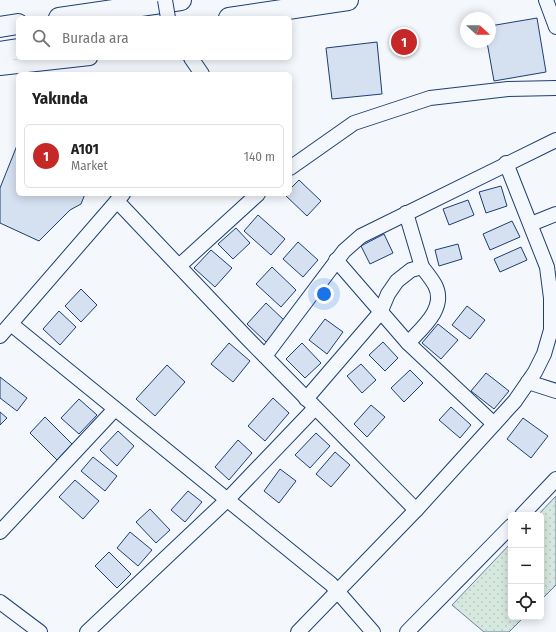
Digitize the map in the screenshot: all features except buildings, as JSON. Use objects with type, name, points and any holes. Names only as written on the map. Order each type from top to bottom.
[{"type":"highway","points":[[73,16],[181,0]]},
{"type":"highway","points":[[242,16],[348,0]]},
{"type":"highway","points":[[0,27],[16,24]]},
{"type":"highway","points":[[0,52],[16,49]]},
{"type":"street","points":[[166,0],[168,16]]},
{"type":"street","points":[[546,0],[556,27]]},
{"type":"street","points":[[0,68],[72,60]]},
{"type":"street","points":[[189,72],[190,60]]},
{"type":"street","points":[[192,60],[200,72]]},
{"type":"street","points":[[292,167],[354,123],[430,98],[508,89],[556,88]]},
{"type":"street","points":[[265,356],[336,260],[361,236],[506,163],[556,140]]},
{"type":"street","points":[[298,632],[416,510],[515,401],[544,354],[551,330],[551,298],[547,267],[506,163]]},
{"type":"street","points":[[179,266],[256,196]]},
{"type":"street","points":[[0,336],[121,198],[179,266],[416,510]]},
{"type":"street","points":[[406,213],[422,267],[435,285],[438,296],[437,305],[431,318],[408,343]]},
{"type":"street","points":[[531,224],[556,214]]},
{"type":"street","points":[[336,260],[380,313],[408,343],[494,424]]},
{"type":"street","points":[[87,632],[227,500],[311,403],[380,313],[388,294],[397,282],[411,270],[422,267]]},
{"type":"street","points":[[11,324],[331,584],[373,632]]},
{"type":"street","points":[[528,382],[556,391]]},
{"type":"street","points":[[0,532],[115,409]]},
{"type":"street","points":[[525,512],[556,478]]},
{"type":"street","points":[[407,632],[508,529]]},
{"type":"street","points":[[0,602],[40,632]]},
{"type":"shaded area","points":[[556,496],[556,585],[544,597],[544,512],[541,512]]},
{"type":"shaded area","points":[[508,546],[508,620],[521,620],[509,632],[484,632],[452,605]]},
{"type":"place","name":"A101","points":[[404,42]]}]
